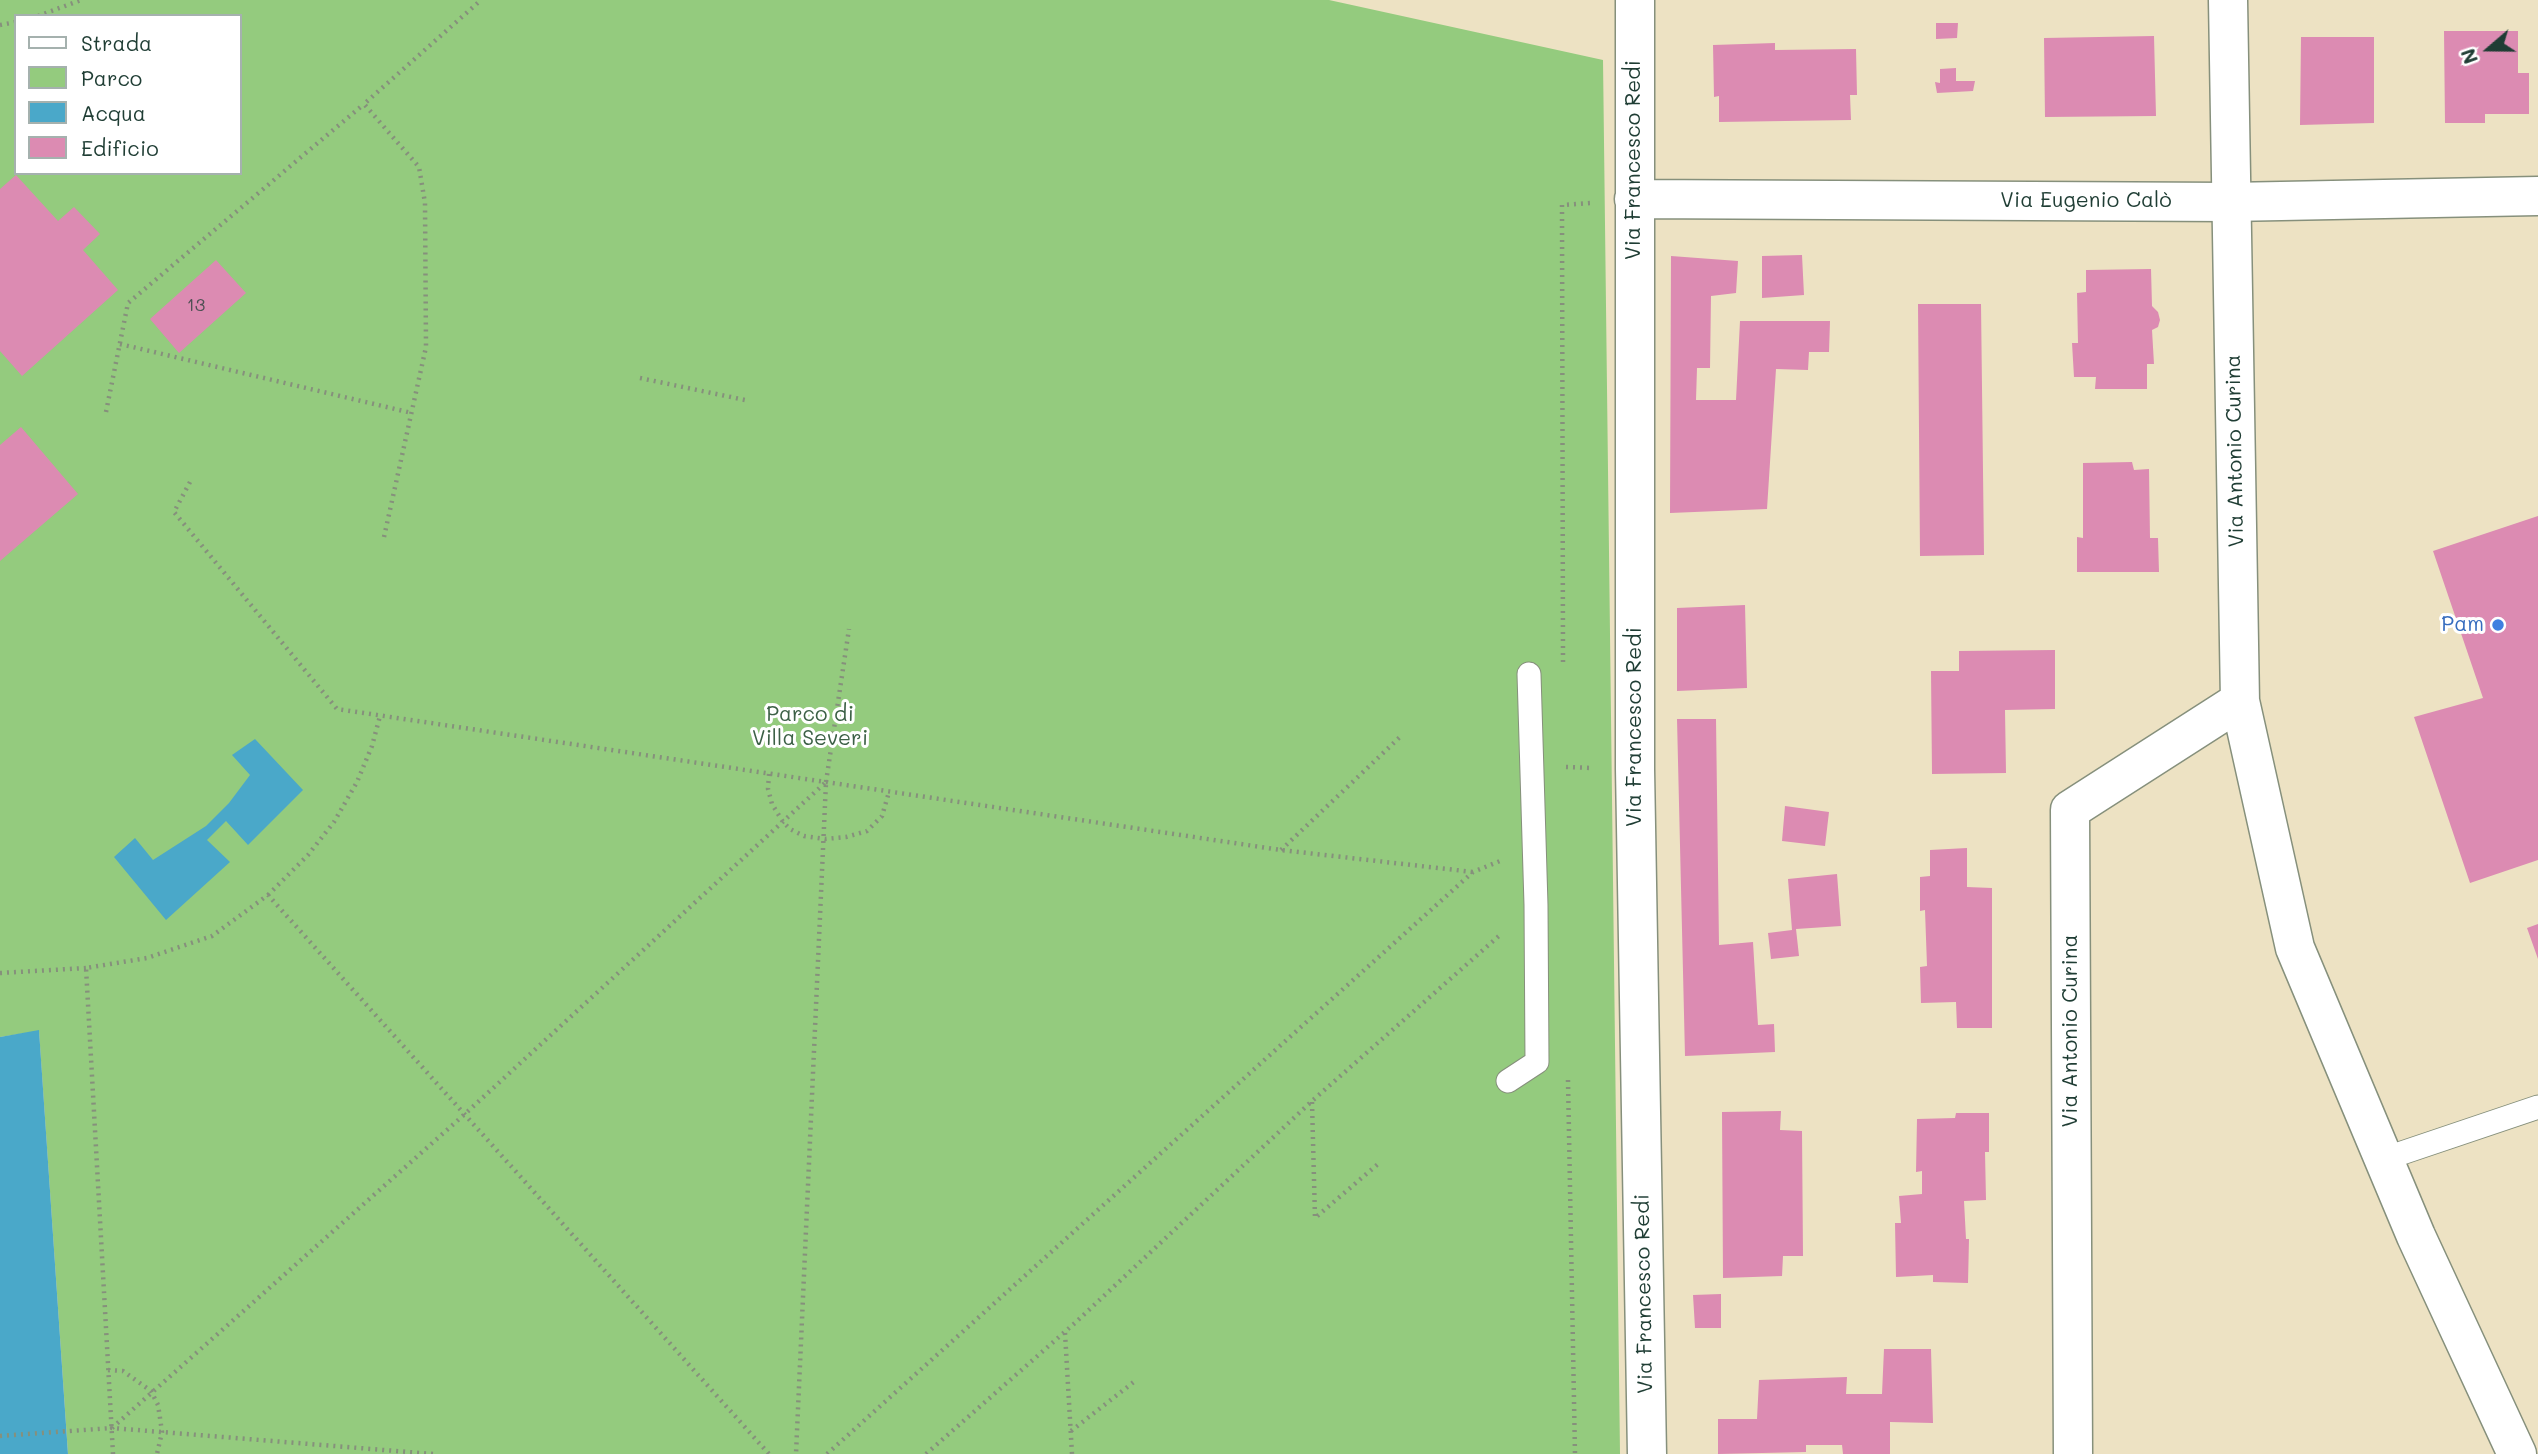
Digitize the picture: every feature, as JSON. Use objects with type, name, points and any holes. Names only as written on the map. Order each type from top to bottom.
[{"type":"street","name":"Via Francesco Redi","points":[[1635,0],[1635,769],[1647,1454]]},
{"type":"street","name":"Via Antonio Curina","points":[[2228,0],[2240,701],[2295,948],[2416,1236],[2516,1454]]},
{"type":"street","name":"Via Eugenio Calò","points":[[1633,200],[2230,202],[2538,196]]},
{"type":"street","name":"Via Antonio Curina","points":[[2073,1454],[2070,810],[2240,701]]},
{"type":"lane","points":[[1508,1080],[1536,1062],[1536,905],[1529,674]]},
{"type":"lane","points":[[2384,1159],[2538,1107]]},
{"type":"path","points":[[43,14],[81,0]]},
{"type":"path","points":[[106,412],[128,303],[365,104],[481,0]]},
{"type":"path","points":[[365,104],[419,167],[425,204],[426,347],[384,537]]},
{"type":"path","points":[[1563,671],[1562,205],[1633,200]]},
{"type":"path","points":[[120,344],[411,413]]},
{"type":"path","points":[[640,378],[745,400]]},
{"type":"path","points":[[190,482],[174,512],[337,709],[1281,850],[1473,872]]},
{"type":"path","points":[[796,1454],[826,782],[849,629]]},
{"type":"path","points":[[0,973],[86,968],[148,958],[212,936],[268,895],[308,855],[334,822],[372,746],[380,716]]},
{"type":"path","points":[[1281,850],[1401,736]]},
{"type":"path","points":[[1563,767],[1635,769]]},
{"type":"path","points":[[769,774],[768,789],[772,804],[783,822],[804,836],[846,838],[867,831],[882,816],[889,792]]},
{"type":"path","points":[[112,1428],[466,1113],[826,782]]},
{"type":"path","points":[[827,1454],[1473,872],[1533,848]]},
{"type":"path","points":[[268,895],[769,1454]]},
{"type":"path","points":[[926,1454],[1065,1332],[1312,1101],[1536,905]]},
{"type":"path","points":[[86,968],[113,1454]]},
{"type":"path","points":[[1568,1078],[1575,1454]]},
{"type":"path","points":[[1312,1101],[1315,1218],[1378,1164]]},
{"type":"path","points":[[1065,1332],[1072,1454]]},
{"type":"path","points":[[108,1370],[123,1371],[151,1391],[158,1405],[162,1432],[157,1454]]},
{"type":"path","points":[[1071,1432],[1135,1381]]},
{"type":"path","points":[[0,1436],[112,1428],[433,1454]]},
{"type":"green space","name":"Parco di Villa Severi","points":[[0,0],[1329,0],[1603,60],[1620,1454],[68,1454],[39,1031],[0,1037]]},
{"type":"water","points":[[255,739],[303,790],[248,845],[226,821],[207,840],[230,862],[166,920],[114,857],[135,838],[153,860],[206,826],[229,803],[250,775],[232,755]]},
{"type":"water","points":[[39,1030],[68,1454],[0,1454],[0,1037]]},
{"type":"building","points":[[1936,23],[1958,23],[1957,38],[1936,39]]},
{"type":"building","points":[[2444,31],[2518,31],[2518,73],[2529,73],[2529,114],[2485,114],[2485,123],[2445,123]]},
{"type":"building","points":[[2154,36],[2156,116],[2045,117],[2044,38]]},
{"type":"building","points":[[2301,37],[2374,37],[2374,123],[2300,125]]},
{"type":"building","points":[[1775,43],[1775,50],[1856,49],[1857,95],[1850,95],[1851,120],[1719,122],[1719,96],[1714,97],[1713,45]]},
{"type":"building","points":[[1956,68],[1956,81],[1975,81],[1973,91],[1937,93],[1935,82],[1940,83],[1940,69]]},
{"type":"building","points":[[16,175],[58,221],[74,207],[100,234],[83,250],[118,290],[22,376],[0,351],[0,189]]},
{"type":"building","points":[[1802,255],[1804,295],[1762,298],[1762,256]]},
{"type":"building","points":[[1671,256],[1738,261],[1736,293],[1711,296],[1710,368],[1697,368],[1696,400],[1736,400],[1740,321],[1830,321],[1829,352],[1809,352],[1808,370],[1776,369],[1767,509],[1670,513]]},
{"type":"building","points":[[216,260],[246,293],[179,353],[150,319]]},
{"type":"building","points":[[2151,269],[2152,306],[2158,312],[2160,320],[2158,327],[2152,330],[2154,364],[2147,364],[2147,389],[2095,389],[2096,377],[2074,377],[2072,343],[2078,343],[2077,293],[2086,292],[2086,270]]},
{"type":"building","points":[[1918,304],[1981,304],[1984,555],[1920,556]]},
{"type":"building","points":[[21,427],[78,494],[0,561],[0,445]]},
{"type":"building","points":[[2132,462],[2134,470],[2149,469],[2150,538],[2158,538],[2159,572],[2077,572],[2077,537],[2083,538],[2083,463]]},
{"type":"building","points":[[2538,516],[2538,860],[2470,883],[2414,717],[2483,698],[2433,551]]},
{"type":"building","points":[[1745,605],[1747,688],[1677,691],[1677,608]]},
{"type":"building","points":[[2055,650],[2055,709],[2005,710],[2006,773],[1932,774],[1931,671],[1959,671],[1959,651]]},
{"type":"building","points":[[1677,719],[1716,719],[1719,945],[1753,942],[1758,1025],[1774,1024],[1775,1052],[1685,1056]]},
{"type":"building","points":[[1785,806],[1829,812],[1825,846],[1782,841]]},
{"type":"building","points":[[1967,848],[1967,887],[1992,888],[1992,1028],[1957,1028],[1956,1002],[1921,1003],[1920,967],[1927,966],[1925,910],[1920,911],[1920,877],[1930,876],[1930,850]]},
{"type":"building","points":[[1837,874],[1841,926],[1796,929],[1799,956],[1771,959],[1768,933],[1792,930],[1788,879]]},
{"type":"building","points":[[2538,924],[2538,959],[2527,928]]},
{"type":"building","points":[[1781,1111],[1780,1130],[1802,1131],[1803,1256],[1783,1256],[1782,1276],[1723,1278],[1722,1112]]},
{"type":"building","points":[[1956,1113],[1989,1113],[1989,1152],[1985,1152],[1986,1200],[1964,1201],[1966,1239],[1969,1239],[1968,1283],[1933,1282],[1933,1275],[1896,1277],[1895,1223],[1901,1223],[1899,1196],[1922,1194],[1922,1171],[1916,1172],[1917,1119],[1955,1118]]},
{"type":"building","points":[[1721,1294],[1721,1328],[1695,1328],[1693,1295]]},
{"type":"building","points":[[1884,1349],[1931,1349],[1933,1423],[1890,1422],[1890,1454],[1843,1454],[1842,1445],[1806,1445],[1806,1452],[1718,1454],[1718,1419],[1757,1419],[1759,1380],[1847,1377],[1846,1394],[1882,1394]]},
{"type":"place","name":"Pam","points":[[2498,625]]}]
